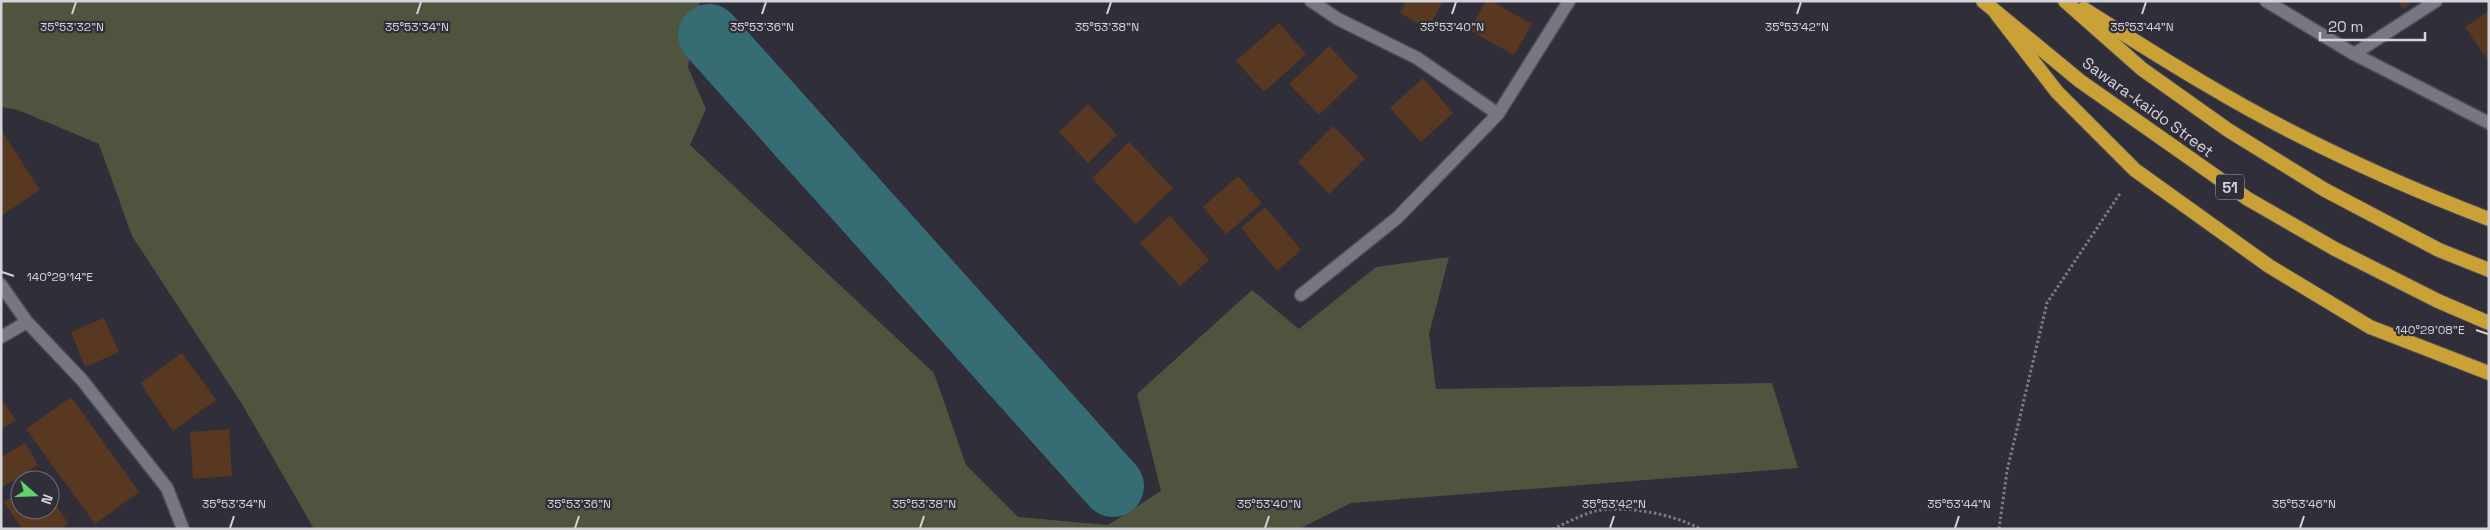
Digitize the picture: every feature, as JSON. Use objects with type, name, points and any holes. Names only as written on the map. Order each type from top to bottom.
[{"type":"highway","name":"Sawara-kaido Street","points":[[1983,1],[2080,80],[2248,199],[2344,253],[2438,301],[2489,322]]},
{"type":"highway","name":"Sawara-kaido Street","points":[[2066,1],[2142,69],[2228,130],[2325,190],[2439,250],[2489,270]]},
{"type":"highway","points":[[2071,1],[2209,86],[2326,148],[2425,195],[2489,219]]},
{"type":"highway","points":[[1996,12],[2057,92],[2135,170],[2269,266],[2370,327],[2489,373]]},
{"type":"street","points":[[1311,1],[1338,19],[1417,58],[1498,114]]},
{"type":"street","points":[[1301,295],[1397,218],[1498,114],[1569,1]]},
{"type":"street","points":[[2266,1],[2354,54],[2489,124]]},
{"type":"street","points":[[2354,54],[2436,1]]},
{"type":"street","points":[[1,285],[27,322],[82,380],[167,488],[182,529]]},
{"type":"street","points":[[1,337],[27,322]]},
{"type":"path","points":[[2000,529],[2008,471],[2047,303],[2135,170]]},
{"type":"path","points":[[1553,529],[1596,511],[1642,511],[1684,519],[1700,529]]},
{"type":"green space","points":[[1,1],[700,1],[688,67],[706,109],[690,145],[934,373],[966,465],[1018,517],[1108,525],[1161,491],[1137,394],[1252,290],[1299,329],[1376,267],[1449,257],[1429,334],[1436,389],[1772,383],[1798,468],[1351,503],[1299,529],[314,529],[242,404],[132,236],[99,144],[18,110],[1,107]]},
{"type":"building","points":[[1406,1],[1443,1],[1428,29],[1400,13]]},
{"type":"building","points":[[1486,1],[1491,1],[1532,24],[1514,55],[1469,30]]},
{"type":"building","points":[[2398,1],[2414,1],[2403,9]]},
{"type":"building","points":[[2489,11],[2489,62],[2465,27]]},
{"type":"building","points":[[1279,23],[1306,54],[1264,92],[1236,61]]},
{"type":"building","points":[[1329,46],[1358,77],[1319,115],[1289,84]]},
{"type":"building","points":[[1423,78],[1453,113],[1421,142],[1390,108]]},
{"type":"building","points":[[1088,104],[1117,135],[1088,163],[1059,132]]},
{"type":"building","points":[[1333,126],[1365,159],[1329,194],[1298,162]]},
{"type":"building","points":[[1,130],[40,190],[1,216]]},
{"type":"building","points":[[1129,142],[1173,188],[1136,224],[1092,178]]},
{"type":"building","points":[[1238,176],[1262,203],[1226,234],[1203,207]]},
{"type":"building","points":[[1265,207],[1301,250],[1277,271],[1241,228]]},
{"type":"building","points":[[1170,216],[1209,260],[1180,286],[1140,243]]},
{"type":"building","points":[[104,318],[119,352],[85,367],[71,332]]},
{"type":"building","points":[[182,353],[216,400],[173,431],[140,383]]},
{"type":"building","points":[[71,397],[139,492],[95,524],[60,476],[60,470],[56,470],[26,429]]},
{"type":"building","points":[[1,398],[16,420],[1,430]]},
{"type":"building","points":[[229,429],[232,476],[193,479],[190,432]]},
{"type":"building","points":[[25,443],[38,465],[30,470],[10,470],[10,482],[1,488],[1,457]]},
{"type":"building","points":[[10,498],[10,511],[4,502]]},
{"type":"building","points":[[60,511],[68,523],[60,529],[22,529],[16,520],[60,520]]},
{"type":"waterway","points":[[709,35],[1113,486]]}]
